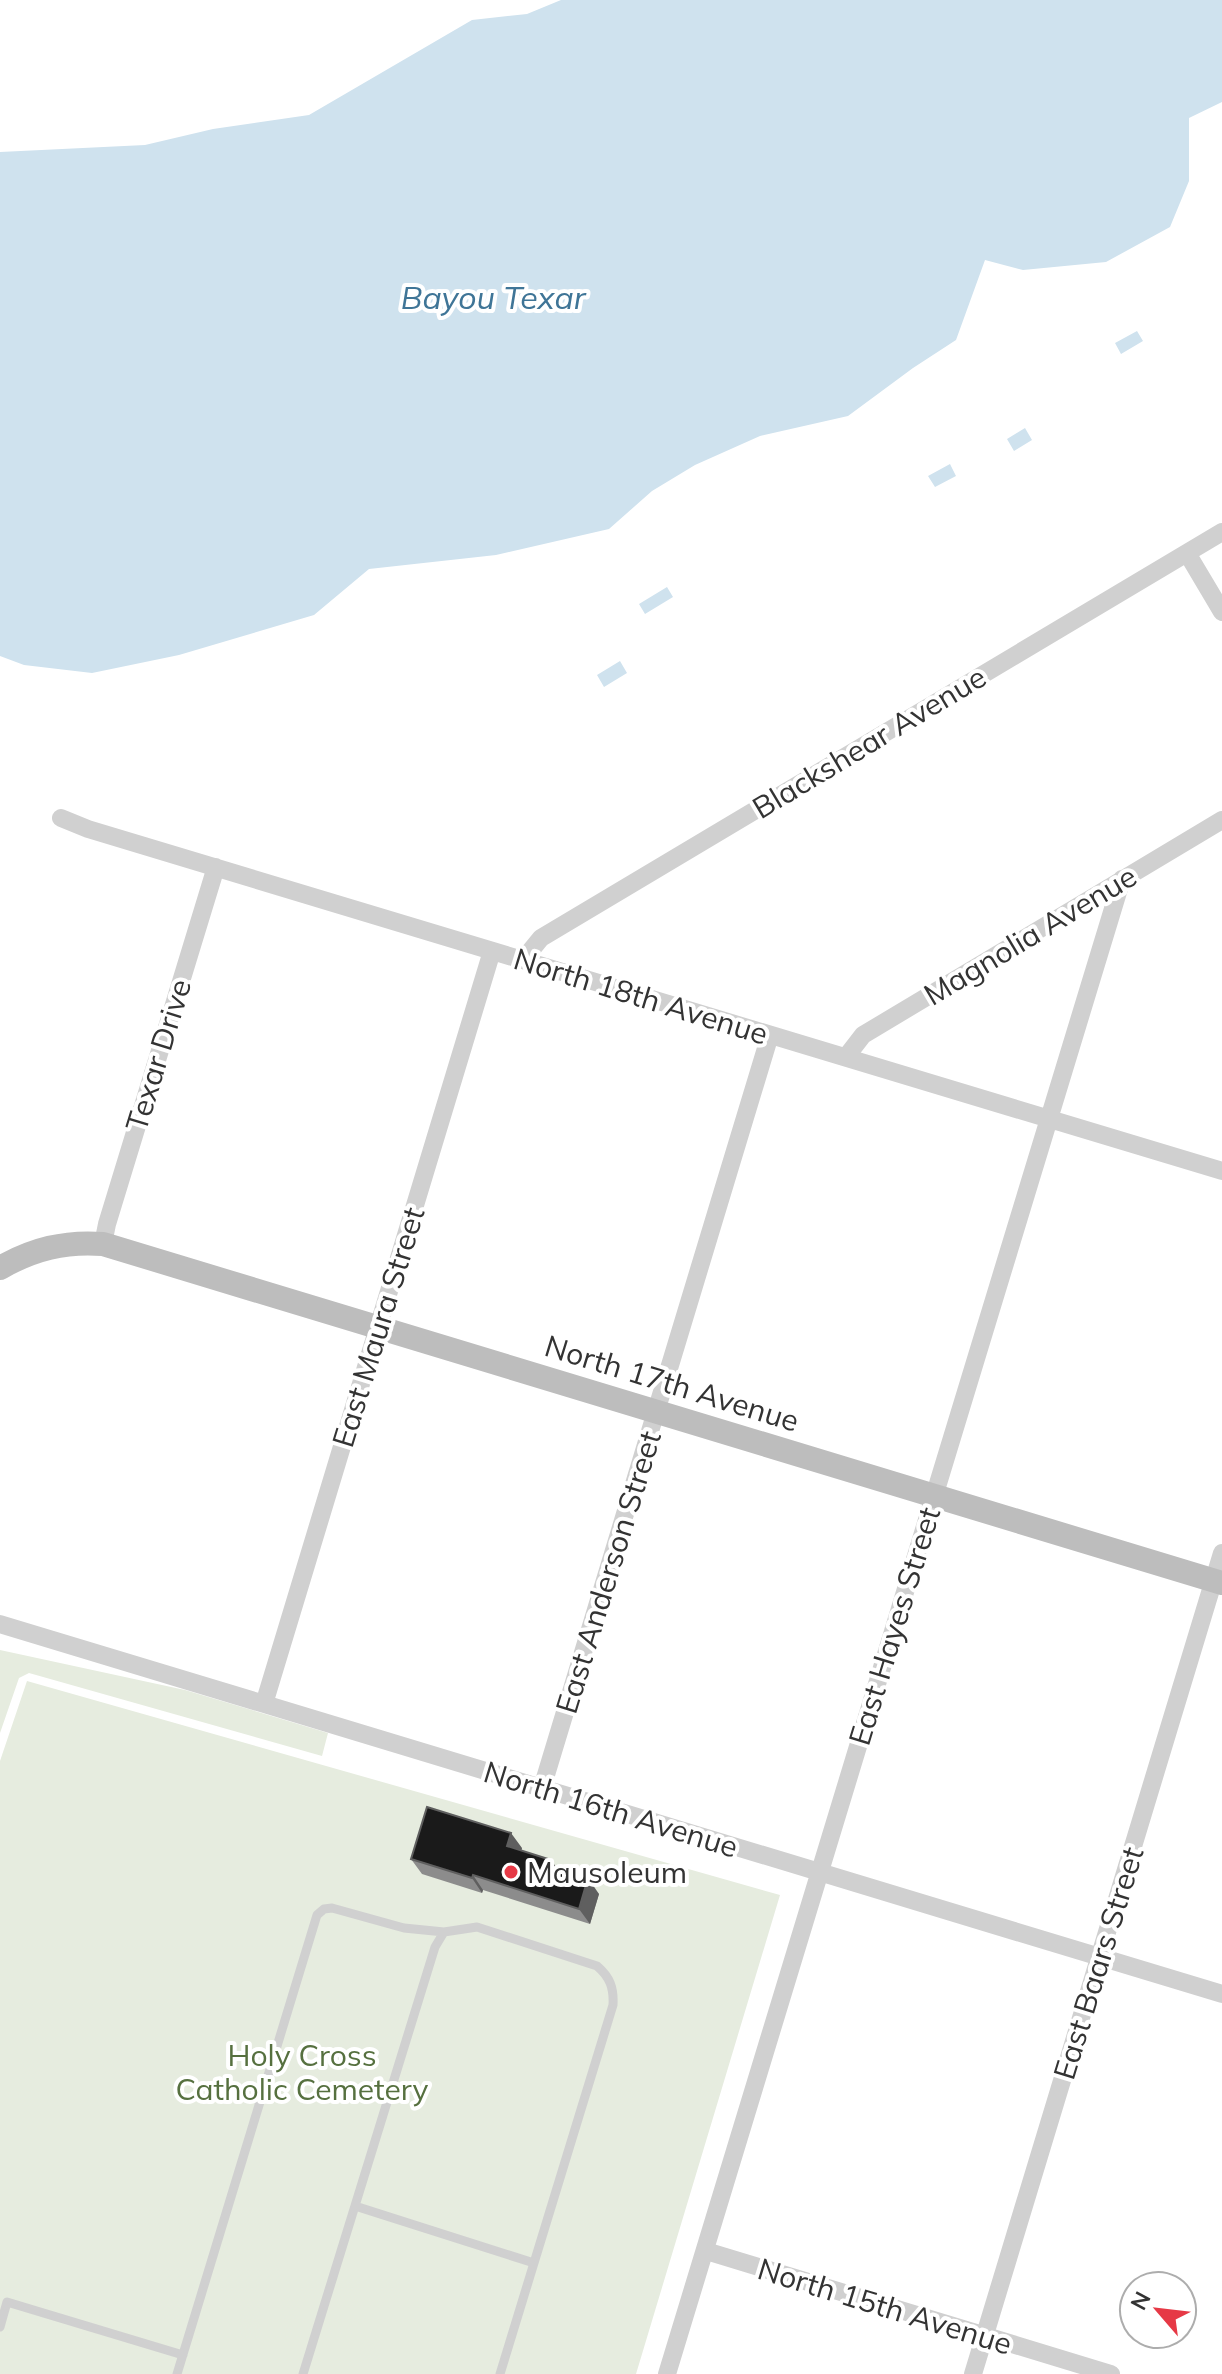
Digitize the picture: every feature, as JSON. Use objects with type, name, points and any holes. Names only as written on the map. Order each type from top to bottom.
[{"type":"street","name":"Blackshear Avenue","points":[[523,960],[541,938],[1222,532]]},
{"type":"street","points":[[1187,553],[1222,612]]},
{"type":"street","name":"North 18th Avenue","points":[[61,818],[88,829],[1222,1171]]},
{"type":"street","name":"Magnolia Avenue","points":[[846,1057],[863,1035],[1222,820]]},
{"type":"street","name":"Texar Drive","points":[[103,1244],[216,867]]},
{"type":"street","name":"East Hayes Street","points":[[667,2374],[1122,879]]},
{"type":"street","name":"East Maura Street","points":[[264,1704],[492,951]]},
{"type":"street","name":"East Anderson Street","points":[[542,1788],[770,1035]]},
{"type":"street","name":"North 17th Avenue","points":[[0,1268],[41,1249],[67,1244],[103,1244],[1218,1582]]},
{"type":"street","name":"East Baars Street","points":[[973,2374],[1218,1582],[1222,1553]]},
{"type":"street","name":"North 16th Avenue","points":[[0,1624],[1222,1994]]},
{"type":"street","name":"North 15th Avenue","points":[[706,2251],[1111,2374]]},
{"type":"lane","points":[[177,2374],[317,1915],[324,1909],[332,1908],[404,1928],[444,1932],[477,1927],[496,1932],[586,1961],[606,1974],[612,1983],[613,2005],[500,2374]]},
{"type":"lane","points":[[303,2374],[430,1960],[444,1932]]},
{"type":"lane","points":[[355,2206],[534,2263]]},
{"type":"lane","points":[[0,2327],[7,2302],[183,2355]]},
{"type":"green space","points":[[0,1650],[185,1690],[328,1733],[322,1756],[29,1673],[19,1678],[0,1733]]},
{"type":"green space","name":"Holy Cross Catholic Cemetery","points":[[27,1681],[780,1895],[636,2374],[0,2374],[0,1761]]},
{"type":"water","name":"Bayou Texar","points":[[561,0],[1222,0],[1222,102],[1189,118],[1189,181],[1170,227],[1106,262],[1023,270],[985,260],[956,340],[848,416],[760,436],[695,465],[652,491],[609,529],[496,555],[369,569],[314,615],[179,655],[92,673],[24,665],[0,656],[0,152],[145,145],[213,129],[309,115],[472,20],[527,14]]},
{"type":"water","points":[[1137,331],[1143,341],[1121,354],[1115,343]]},
{"type":"water","points":[[1025,428],[1032,440],[1014,451],[1007,439]]},
{"type":"water","points":[[950,464],[956,476],[935,487],[928,476]]},
{"type":"water","points":[[667,587],[673,597],[645,614],[639,604]]},
{"type":"water","points":[[620,661],[627,673],[604,687],[597,675]]},
{"type":"building","points":[[427,1807],[511,1833],[507,1846],[551,1860],[549,1866],[588,1878],[579,1909],[411,1859]]},
{"type":"place","name":"Mausoleum","points":[[511,1872]]}]
